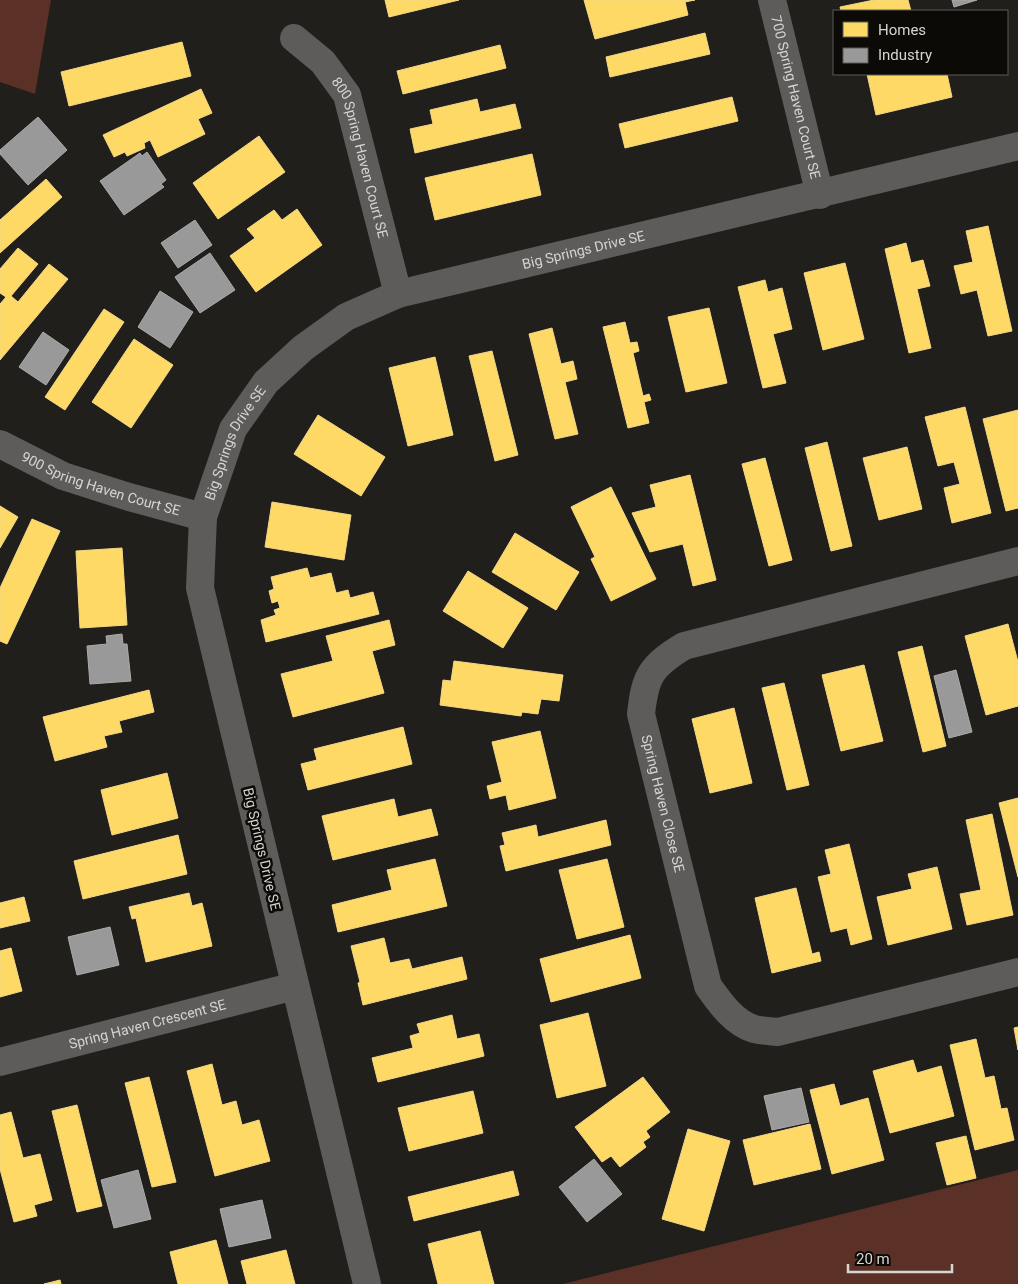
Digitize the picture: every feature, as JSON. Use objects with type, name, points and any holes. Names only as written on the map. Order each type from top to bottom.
[{"type":"street","name":"700 Spring Haven Court SE","points":[[772,0],[820,195]]},
{"type":"street","name":"800 Spring Haven Court SE","points":[[294,38],[324,62],[346,95],[398,294]]},
{"type":"street","name":"Big Springs Drive SE","points":[[367,1284],[200,588],[203,517],[233,429],[266,382],[303,348],[346,317],[398,294],[820,195],[1018,146]]},
{"type":"street","name":"900 Spring Haven Court SE","points":[[0,444],[63,476],[129,497],[203,517]]},
{"type":"street","name":"Spring Haven Close SE","points":[[1018,561],[684,646],[664,658],[650,674],[644,691],[641,714],[708,986],[721,1005],[737,1020],[753,1028],[778,1032],[1018,972]]},
{"type":"street","name":"Spring Haven Crescent SE","points":[[0,1062],[295,986]]},
{"type":"shaded area","points":[[0,0],[51,0],[35,94],[0,82]]},
{"type":"shaded area","points":[[1018,1170],[1018,1284],[563,1284]]},
{"type":"building: Homes","points":[[385,0],[459,0],[389,17]]},
{"type":"building: Homes","points":[[584,0],[695,0],[685,2],[688,15],[595,39]]},
{"type":"building: Homes","points":[[874,0],[908,0],[911,10],[841,10],[840,7]]},
{"type":"building: Homes","points":[[705,33],[710,54],[610,77],[606,57]]},
{"type":"building: Homes","points":[[182,42],[191,76],[69,106],[61,72]]},
{"type":"building: Homes","points":[[500,45],[506,68],[403,94],[397,71]]},
{"type":"building: Homes","points":[[867,75],[947,75],[952,97],[876,115]]},
{"type":"building: Homes","points":[[201,89],[212,113],[198,119],[205,134],[158,157],[150,140],[144,143],[145,148],[127,156],[125,152],[114,157],[103,135]]},
{"type":"building: Homes","points":[[732,97],[738,121],[625,148],[619,124]]},
{"type":"building: Homes","points":[[477,99],[480,112],[515,104],[521,128],[415,153],[410,129],[433,124],[430,110]]},
{"type":"building: Homes","points":[[259,136],[285,172],[218,219],[193,183]]},
{"type":"building: Homes","points":[[532,154],[541,195],[435,220],[425,178]]},
{"type":"building: Homes","points":[[46,179],[62,197],[0,253],[0,220]]},
{"type":"building: Homes","points":[[297,209],[322,245],[256,292],[230,256],[255,238],[247,229],[274,210],[282,220]]},
{"type":"building: Homes","points":[[988,226],[1012,331],[988,336],[977,290],[961,294],[954,266],[973,262],[966,231]]},
{"type":"building: Homes","points":[[906,243],[911,263],[923,260],[930,286],[917,289],[931,348],[909,353],[885,249]]},
{"type":"building: Homes","points":[[18,248],[38,264],[11,296],[18,302],[49,264],[68,279],[0,360],[0,304],[6,297],[0,293],[0,269]]},
{"type":"building: Homes","points":[[845,263],[864,339],[823,350],[804,273]]},
{"type":"building: Homes","points":[[765,280],[768,292],[782,288],[792,329],[773,334],[786,383],[763,388],[738,287]]},
{"type":"building: Homes","points":[[709,308],[727,383],[686,392],[668,317]]},
{"type":"building: Homes","points":[[104,309],[124,322],[65,410],[45,397]]},
{"type":"building: Homes","points":[[625,322],[630,343],[637,342],[639,351],[633,353],[643,396],[649,394],[651,400],[644,402],[649,423],[628,428],[603,327]]},
{"type":"building: Homes","points":[[552,328],[561,364],[573,361],[577,379],[565,382],[578,434],[555,439],[529,334]]},
{"type":"building: Homes","points":[[134,339],[173,365],[131,428],[92,402]]},
{"type":"building: Homes","points":[[492,351],[518,455],[495,461],[469,356]]},
{"type":"building: Homes","points":[[435,357],[453,435],[408,446],[389,368]]},
{"type":"building: Homes","points":[[965,407],[991,513],[952,523],[944,488],[960,484],[954,462],[938,466],[925,417]]},
{"type":"building: Homes","points":[[1018,410],[1018,508],[1006,511],[983,419]]},
{"type":"building: Homes","points":[[318,415],[385,457],[361,496],[294,454]]},
{"type":"building: Homes","points":[[827,442],[852,546],[831,551],[805,448]]},
{"type":"building: Homes","points":[[907,447],[922,509],[879,520],[863,458]]},
{"type":"building: Homes","points":[[765,458],[792,560],[769,566],[742,464]]},
{"type":"building: Homes","points":[[690,475],[716,580],[693,586],[683,544],[650,552],[632,513],[656,507],[650,485]]},
{"type":"building: Homes","points":[[611,487],[656,579],[611,601],[591,559],[595,557],[571,507]]},
{"type":"building: Homes","points":[[272,502],[351,515],[344,560],[265,547]]},
{"type":"building: Homes","points":[[0,506],[18,517],[0,548]]},
{"type":"building: Homes","points":[[32,519],[60,531],[7,644],[0,641],[0,588]]},
{"type":"building: Homes","points":[[515,533],[579,572],[556,610],[492,572]]},
{"type":"building: Homes","points":[[122,548],[127,625],[80,628],[76,551]]},
{"type":"building: Homes","points":[[307,568],[310,578],[331,573],[336,593],[348,590],[350,598],[373,592],[379,614],[266,642],[261,620],[276,615],[274,610],[280,608],[278,601],[272,603],[269,591],[274,589],[271,577]]},
{"type":"building: Homes","points":[[468,571],[528,608],[503,648],[443,611]]},
{"type":"building: Homes","points":[[389,620],[395,645],[372,651],[384,693],[293,717],[281,674],[333,661],[326,636]]},
{"type":"building: Homes","points":[[1008,624],[1018,662],[1018,706],[986,715],[965,636]]},
{"type":"building: Homes","points":[[922,646],[946,746],[923,752],[898,652]]},
{"type":"building: Homes","points":[[454,661],[563,675],[559,701],[541,699],[538,714],[522,712],[521,716],[440,705],[443,680],[451,681]]},
{"type":"building: Homes","points":[[864,665],[883,741],[841,751],[822,675]]},
{"type":"building: Homes","points":[[784,683],[809,785],[787,790],[762,688]]},
{"type":"building: Homes","points":[[149,690],[154,712],[119,721],[122,732],[104,736],[107,747],[55,761],[43,717]]},
{"type":"building: Homes","points":[[734,708],[752,783],[710,793],[692,719]]},
{"type":"building: Homes","points":[[403,727],[412,764],[308,790],[301,764],[317,760],[314,749]]},
{"type":"building: Homes","points":[[540,731],[556,798],[509,810],[506,795],[490,799],[487,786],[502,782],[492,742]]},
{"type":"building: Homes","points":[[167,773],[178,818],[112,835],[101,790]]},
{"type":"building: Homes","points":[[1018,798],[1018,877],[999,803]]},
{"type":"building: Homes","points":[[394,799],[398,817],[431,809],[438,835],[333,860],[322,816]]},
{"type":"building: Homes","points":[[992,814],[1013,915],[967,925],[960,894],[981,890],[966,820]]},
{"type":"building: Homes","points":[[606,820],[611,845],[506,871],[500,846],[505,845],[502,833],[536,825],[538,837]]},
{"type":"building: Homes","points":[[178,835],[187,874],[83,899],[74,861]]},
{"type":"building: Homes","points":[[849,844],[872,939],[851,945],[847,928],[831,932],[818,877],[831,874],[825,850]]},
{"type":"building: Homes","points":[[435,859],[447,906],[338,932],[332,905],[392,890],[387,870]]},
{"type":"building: Homes","points":[[607,859],[624,927],[577,939],[559,870]]},
{"type":"building: Homes","points":[[937,867],[952,929],[888,945],[877,897],[912,889],[908,874]]},
{"type":"building: Homes","points":[[796,888],[812,954],[819,952],[821,961],[772,973],[755,898]]},
{"type":"building: Homes","points":[[189,893],[192,906],[202,903],[212,946],[146,962],[136,918],[132,919],[129,907]]},
{"type":"building: Homes","points":[[24,897],[30,921],[0,928],[0,903]]},
{"type":"building: Homes","points":[[630,935],[641,978],[551,1002],[540,959]]},
{"type":"building: Homes","points":[[384,938],[390,963],[409,959],[412,969],[462,957],[467,979],[363,1005],[358,983],[360,982],[351,946]]},
{"type":"building: Homes","points":[[11,948],[22,991],[0,997],[0,951]]},
{"type":"building: Homes","points":[[588,1013],[606,1086],[557,1098],[540,1025]]},
{"type":"building: Homes","points":[[452,1015],[457,1039],[479,1034],[484,1056],[378,1082],[372,1058],[413,1048],[410,1036],[420,1033],[417,1024]]},
{"type":"building: Homes","points":[[1018,1027],[1018,1050],[1014,1028]]},
{"type":"building: Homes","points":[[976,1039],[985,1078],[994,1076],[1001,1109],[1007,1108],[1014,1140],[975,1150],[950,1045]]},
{"type":"building: Homes","points":[[913,1060],[917,1073],[941,1066],[954,1116],[890,1133],[873,1071]]},
{"type":"building: Homes","points":[[212,1064],[222,1105],[236,1101],[242,1125],[259,1120],[270,1161],[215,1176],[187,1071]]},
{"type":"building: Homes","points":[[149,1077],[176,1182],[152,1187],[125,1083]]},
{"type":"building: Homes","points":[[643,1077],[670,1112],[646,1131],[650,1137],[643,1142],[646,1147],[620,1167],[611,1156],[602,1162],[575,1127]]},
{"type":"building: Homes","points":[[834,1084],[840,1106],[868,1098],[884,1160],[832,1174],[810,1090]]},
{"type":"building: Homes","points":[[473,1091],[483,1133],[409,1151],[398,1108]]},
{"type":"building: Homes","points":[[77,1105],[102,1206],[77,1212],[52,1111]]},
{"type":"building: Homes","points":[[11,1112],[23,1158],[40,1154],[52,1200],[34,1205],[37,1216],[14,1222],[0,1169],[0,1115]]},
{"type":"building: Homes","points":[[810,1124],[821,1169],[754,1185],[743,1140]]},
{"type":"building: Homes","points":[[688,1129],[730,1141],[704,1231],[662,1219]]},
{"type":"building: Homes","points":[[966,1136],[976,1178],[947,1185],[936,1143]]},
{"type":"building: Homes","points":[[513,1171],[519,1195],[414,1221],[408,1197]]},
{"type":"building: Homes","points":[[480,1231],[494,1284],[438,1284],[428,1244]]},
{"type":"building: Homes","points":[[216,1240],[228,1284],[178,1284],[170,1252]]},
{"type":"building: Homes","points":[[286,1250],[295,1284],[247,1284],[241,1261]]},
{"type":"building: Homes","points":[[60,1280],[61,1284],[44,1284]]},
{"type":"building: Industry","points":[[952,0],[977,0],[954,7]]},
{"type":"building: Industry","points":[[38,117],[67,150],[28,185],[0,154],[0,150]]},
{"type":"building: Industry","points":[[147,152],[166,180],[161,184],[164,187],[124,215],[100,181],[140,153],[142,156]]},
{"type":"building: Industry","points":[[195,220],[212,245],[178,268],[161,243]]},
{"type":"building: Industry","points":[[210,253],[235,290],[200,313],[175,277]]},
{"type":"building: Industry","points":[[160,291],[193,312],[170,348],[138,327]]},
{"type":"building: Industry","points":[[43,332],[69,350],[46,385],[19,367]]},
{"type":"building: Industry","points":[[122,634],[123,644],[127,644],[131,681],[90,684],[87,646],[107,644],[106,636]]},
{"type":"building: Industry","points":[[956,670],[972,732],[949,738],[934,676]]},
{"type":"building: Industry","points":[[110,927],[119,965],[77,975],[68,937]]},
{"type":"building: Industry","points":[[801,1088],[809,1122],[772,1130],[764,1096]]},
{"type":"building: Industry","points":[[594,1159],[622,1194],[587,1222],[559,1187]]},
{"type":"building: Industry","points":[[138,1170],[151,1219],[114,1228],[101,1180]]},
{"type":"building: Industry","points":[[262,1200],[271,1238],[229,1247],[220,1209]]}]
